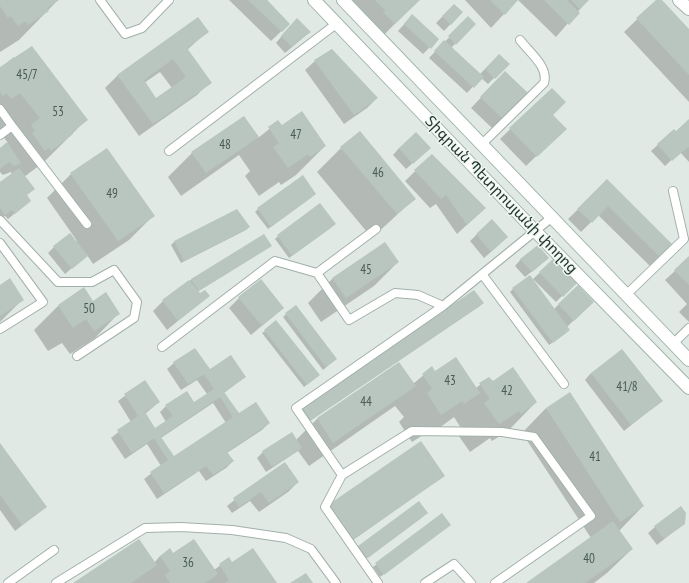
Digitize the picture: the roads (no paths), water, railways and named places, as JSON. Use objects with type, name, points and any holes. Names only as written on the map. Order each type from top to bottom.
[{"type":"main road","name":"Տիգրան Պետրոսյանի փողոց","points":[[314,0],[535,231],[689,388]]},
{"type":"main road","name":"Տիգրան Պետրոսյանի փողոց","points":[[343,0],[689,360]]},
{"type":"main road","points":[[679,0],[689,9]]},
{"type":"lane","points":[[100,0],[125,34],[142,28],[169,0]]},
{"type":"lane","points":[[169,151],[336,24]]},
{"type":"lane","points":[[481,144],[544,83],[546,76],[543,68],[520,40]]},
{"type":"lane","points":[[0,110],[87,224]]},
{"type":"lane","points":[[0,136],[12,126]]},
{"type":"lane","points":[[626,295],[684,239],[673,191]]},
{"type":"lane","points":[[342,475],[296,408],[443,306],[551,218]]},
{"type":"lane","points":[[0,220],[58,282],[92,282],[114,270],[137,302],[134,318],[77,356]]},
{"type":"lane","points":[[317,273],[376,230]]},
{"type":"lane","points":[[0,243],[3,254],[42,302],[0,329]]},
{"type":"lane","points":[[162,347],[275,261],[317,273],[349,320],[395,293],[418,295],[443,306]]},
{"type":"lane","points":[[482,274],[564,384]]},
{"type":"lane","points":[[673,344],[689,328]]},
{"type":"lane","points":[[378,583],[325,507],[342,475],[412,431],[502,432],[534,436],[591,516],[495,583]]},
{"type":"lane","points":[[56,583],[145,528],[181,527],[232,530],[286,538],[311,549],[336,583]]},
{"type":"lane","points":[[8,583],[54,550]]},
{"type":"lane","points":[[425,583],[454,564],[471,583]]}]
